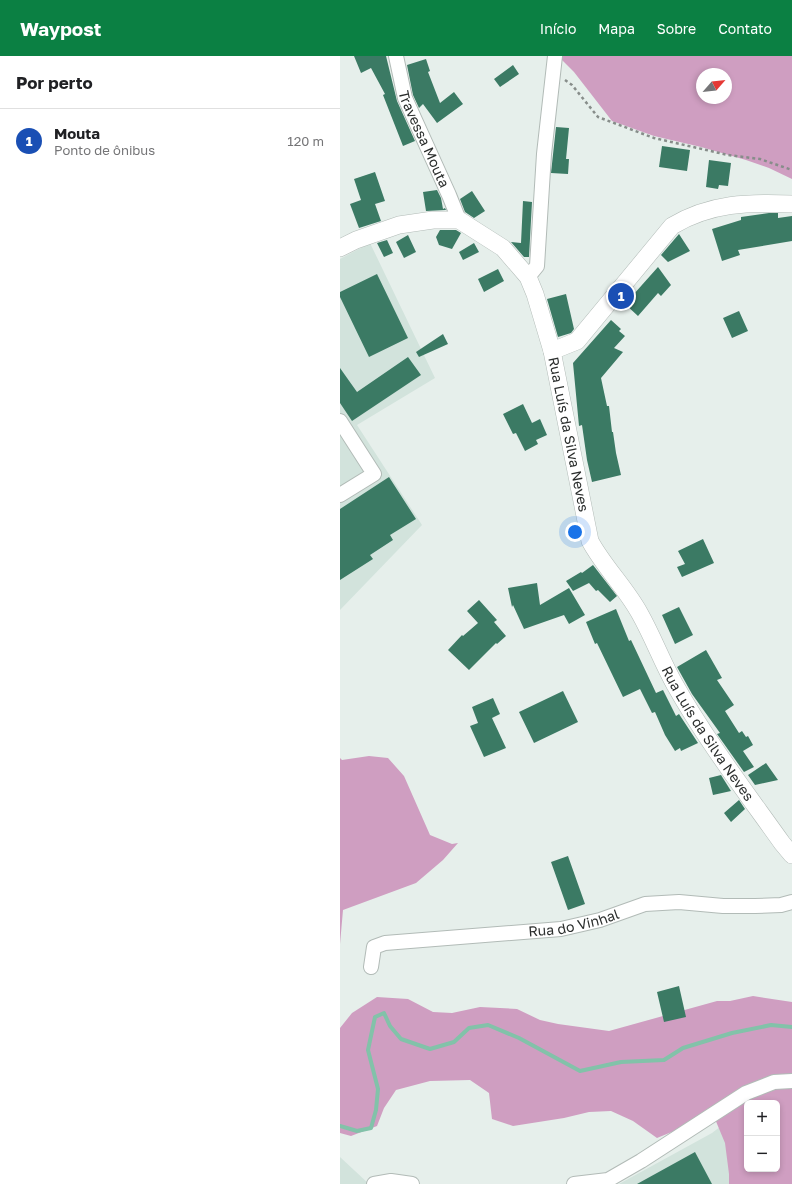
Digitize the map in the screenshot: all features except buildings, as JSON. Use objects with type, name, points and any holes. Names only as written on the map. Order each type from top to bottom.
[{"type":"street","name":"Travessa Mouta","points":[[396,56],[405,98],[449,194],[459,220]]},
{"type":"street","points":[[528,277],[537,266],[544,154],[555,56]]},
{"type":"street","points":[[552,351],[577,341],[672,226],[695,214],[723,206],[757,202],[792,204]]},
{"type":"street","points":[[340,248],[356,240],[399,225],[433,220],[459,220]]},
{"type":"street","name":"Rua Luís da Silva Neves","points":[[459,220],[503,248],[528,277],[535,294],[552,351],[590,541],[596,554],[629,596],[640,613],[675,684],[709,739],[792,855]]},
{"type":"street","points":[[340,421],[374,474],[340,495]]},
{"type":"street","name":"Rua do Vinhal","points":[[371,967],[374,947],[385,942],[561,929],[600,920],[645,904],[679,902],[723,906],[749,906],[781,905],[792,902]]},
{"type":"street","points":[[574,1184],[608,1180],[641,1161],[746,1093],[774,1082],[792,1081]]},
{"type":"street","points":[[374,1184],[391,1181],[412,1184]]},
{"type":"path","points":[[554,74],[572,85],[598,117],[654,138],[728,155],[760,159],[792,170]]},
{"type":"shaded area","points":[[558,56],[792,56],[792,179],[769,168],[746,160],[701,147],[654,136],[612,121],[574,72]]},
{"type":"shaded area","points":[[370,243],[435,378],[357,425],[422,525],[340,610],[340,259]]},
{"type":"shaded area","points":[[369,756],[388,758],[404,776],[430,835],[452,844],[458,843],[443,860],[416,883],[343,910],[340,944],[340,758],[342,760]]},
{"type":"shaded area","points":[[753,996],[792,1002],[792,1184],[729,1184],[725,1143],[715,1119],[696,1122],[657,1138],[633,1121],[611,1111],[589,1112],[564,1118],[513,1126],[492,1119],[489,1093],[470,1080],[430,1081],[396,1090],[384,1108],[377,1126],[351,1136],[340,1133],[340,1028],[352,1013],[377,997],[408,999],[433,1012],[452,1013],[480,1007],[517,1009],[540,1020],[609,1031],[717,1001],[730,1001]]},
{"type":"shaded area","points":[[792,1090],[792,1184],[619,1184],[712,1133],[744,1108],[744,1172],[780,1172],[780,1100]]},
{"type":"shaded area","points":[[340,1157],[369,1184],[340,1184]]},
{"type":"waterway","points":[[340,1126],[357,1131],[371,1128],[376,1110],[378,1089],[368,1050],[375,1017],[384,1013],[390,1026],[401,1039],[430,1049],[454,1042],[469,1028],[488,1025],[519,1038],[580,1071],[621,1062],[664,1060],[683,1048],[732,1033],[771,1025],[792,1027]]},
{"type":"place","name":"Mouta","points":[[621,296]]}]
